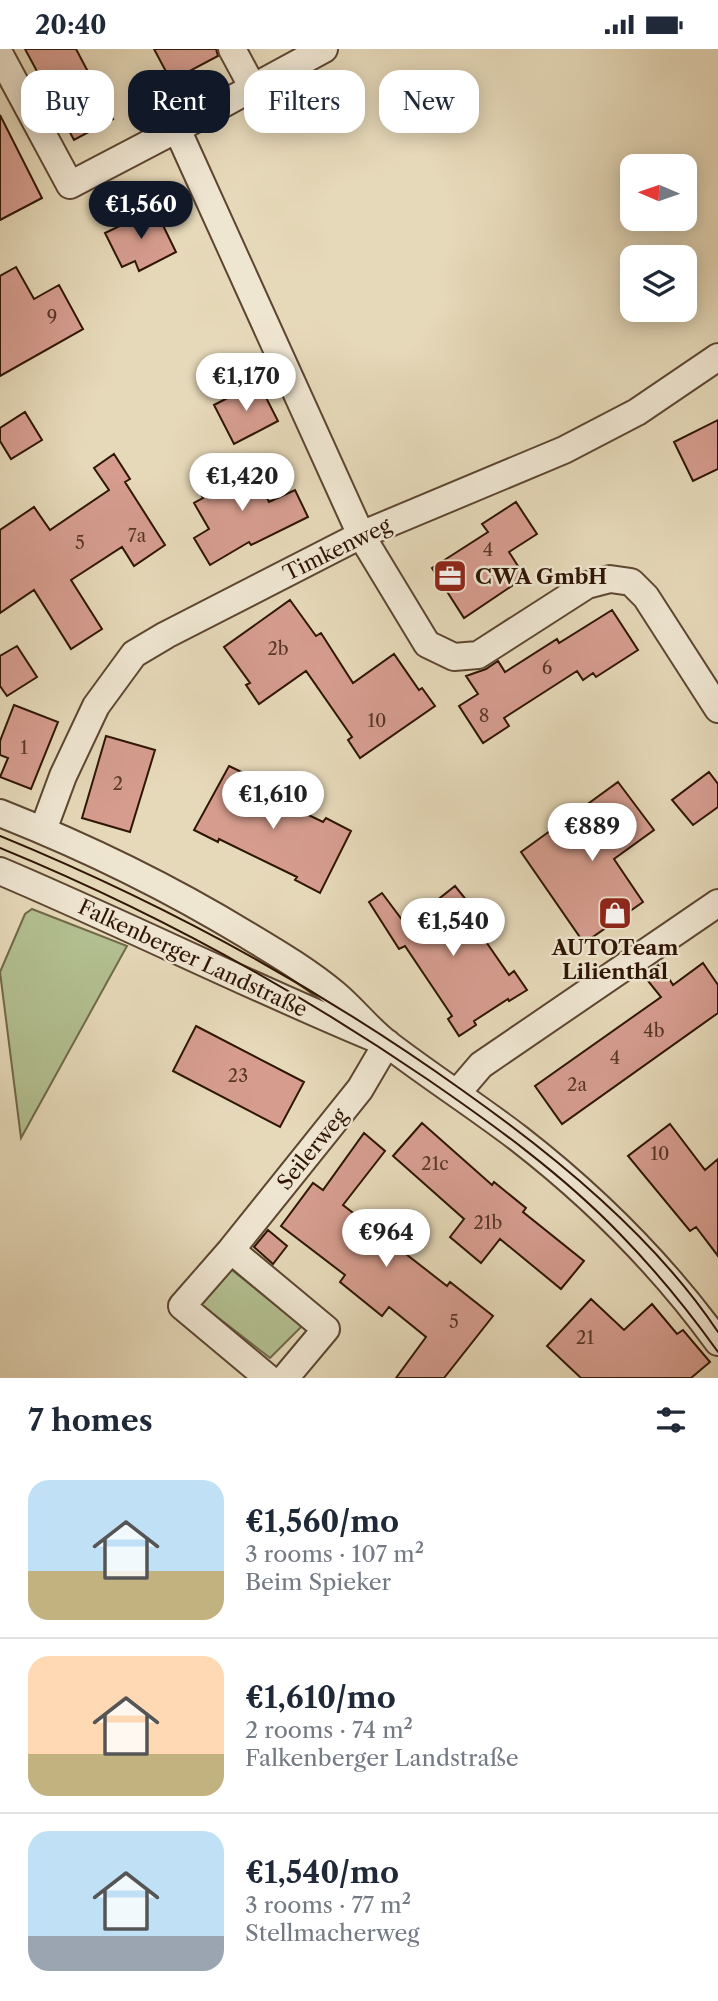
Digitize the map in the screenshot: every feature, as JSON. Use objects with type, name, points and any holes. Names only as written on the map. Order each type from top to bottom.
[{"type":"street","points":[[232,49],[244,71]]},
{"type":"street","points":[[286,70],[324,49]]},
{"type":"street","points":[[0,55],[70,185],[169,133]]},
{"type":"street","points":[[179,133],[361,535],[426,644],[454,657],[478,655],[587,585],[610,579],[631,582],[646,597],[718,709]]},
{"type":"street","name":"Timkenweg","points":[[43,830],[63,776],[96,706],[134,654],[361,535],[564,450],[637,412],[718,357]]},
{"type":"street","name":"Falkenberger Landstraße","points":[[0,813],[119,864],[165,888],[269,949],[335,994],[387,1044],[543,1158],[614,1221],[665,1275],[718,1342]]},
{"type":"street","name":"Falkenberger Landstraße","points":[[0,871],[142,933],[274,996],[387,1044]]},
{"type":"street","points":[[457,1093],[481,1065],[718,903]]},
{"type":"street","name":"Seilerweg","points":[[268,1378],[182,1306],[231,1250],[360,1089],[387,1044]]},
{"type":"street","points":[[231,1250],[326,1329],[285,1378]]},
{"type":"green space","points":[[32,909],[127,946],[21,1138],[0,972],[25,914]]},
{"type":"green space","points":[[227,1266],[302,1326],[270,1358],[198,1302]]},
{"type":"building","points":[[25,49],[76,49],[87,70],[36,70]]},
{"type":"building","points":[[154,49],[216,49],[218,56],[192,70],[165,70]]},
{"type":"building","points":[[0,115],[42,198],[0,220]]},
{"type":"building","points":[[70,133],[87,133],[74,140]]},
{"type":"building","points":[[155,209],[176,252],[139,271],[135,261],[122,267],[105,233]]},
{"type":"building","points":[[16,267],[34,299],[59,285],[83,329],[0,376],[0,276]]},
{"type":"building","points":[[258,382],[278,421],[234,444],[214,405]]},
{"type":"building","points":[[25,412],[42,440],[11,459],[0,441],[0,428]]},
{"type":"building","points":[[718,420],[718,469],[693,481],[674,442]]},
{"type":"building","points":[[114,454],[130,479],[125,482],[165,545],[134,566],[122,547],[71,580],[102,629],[71,649],[34,590],[0,613],[0,530],[34,507],[50,530],[109,490],[94,468]]},
{"type":"building","points":[[249,461],[269,502],[295,490],[308,517],[251,545],[249,542],[210,565],[194,538],[209,529],[194,503],[203,498],[196,487]]},
{"type":"building","points":[[516,502],[537,534],[509,552],[525,577],[464,618],[432,568],[488,532],[482,524]]},
{"type":"building","points":[[290,600],[316,636],[321,633],[353,683],[394,654],[419,690],[422,688],[435,706],[360,758],[348,740],[352,737],[306,671],[259,704],[246,685],[250,683],[224,647]]},
{"type":"building","points":[[612,610],[638,650],[596,677],[593,673],[583,680],[577,671],[504,718],[509,726],[483,743],[459,706],[478,694],[466,676],[486,669],[498,661],[505,672],[557,639],[559,643]]},
{"type":"building","points":[[17,646],[37,677],[7,696],[0,686],[0,656]]},
{"type":"building","points":[[14,705],[58,722],[31,789],[0,777],[8,758],[0,755],[0,741]]},
{"type":"building","points":[[106,736],[155,750],[130,832],[82,818]]},
{"type":"building","points":[[229,766],[252,777],[248,786],[323,822],[326,818],[351,831],[320,893],[295,880],[297,877],[219,839],[218,842],[194,830]]},
{"type":"building","points":[[709,772],[718,784],[718,807],[693,825],[672,800]]},
{"type":"building","points":[[618,782],[654,830],[614,859],[643,902],[584,943],[521,852],[554,828],[560,835],[590,813],[585,806]]},
{"type":"building","points":[[455,886],[468,902],[462,907],[509,975],[514,971],[527,990],[474,1021],[476,1025],[459,1036],[448,1019],[452,1016],[405,946],[399,949],[369,902],[382,893],[406,925]]},
{"type":"building","points":[[703,963],[718,985],[718,1013],[562,1124],[535,1086],[661,997],[644,976],[660,964],[673,985]]},
{"type":"building","points":[[196,1026],[304,1082],[280,1127],[173,1071]]},
{"type":"building","points":[[422,1123],[492,1185],[494,1182],[526,1208],[523,1212],[584,1261],[561,1289],[500,1239],[481,1263],[450,1237],[464,1219],[393,1156]]},
{"type":"building","points":[[670,1124],[705,1170],[718,1159],[718,1256],[696,1227],[690,1231],[628,1156]]},
{"type":"building","points":[[364,1133],[385,1151],[343,1205],[447,1286],[450,1282],[493,1316],[444,1378],[396,1378],[426,1337],[389,1307],[382,1316],[340,1282],[345,1275],[281,1226],[313,1183],[323,1190]]},
{"type":"building","points":[[268,1230],[287,1246],[273,1264],[254,1247]]},
{"type":"building","points":[[591,1299],[624,1330],[652,1304],[677,1334],[683,1330],[710,1362],[691,1378],[581,1378],[547,1346]]},
{"type":"tram line","points":[[0,836],[121,889],[238,949],[352,1016],[407,1052],[532,1142],[601,1200],[664,1263],[718,1332]]},
{"type":"tram line","points":[[0,848],[111,897],[220,952],[325,1013],[452,1096],[527,1152],[598,1212],[659,1277],[718,1352]]},
{"type":"place","name":"CWA GmbH","points":[[450,576]]},
{"type":"place","name":"AUTOTeam Lilienthal","points":[[615,913]]}]
